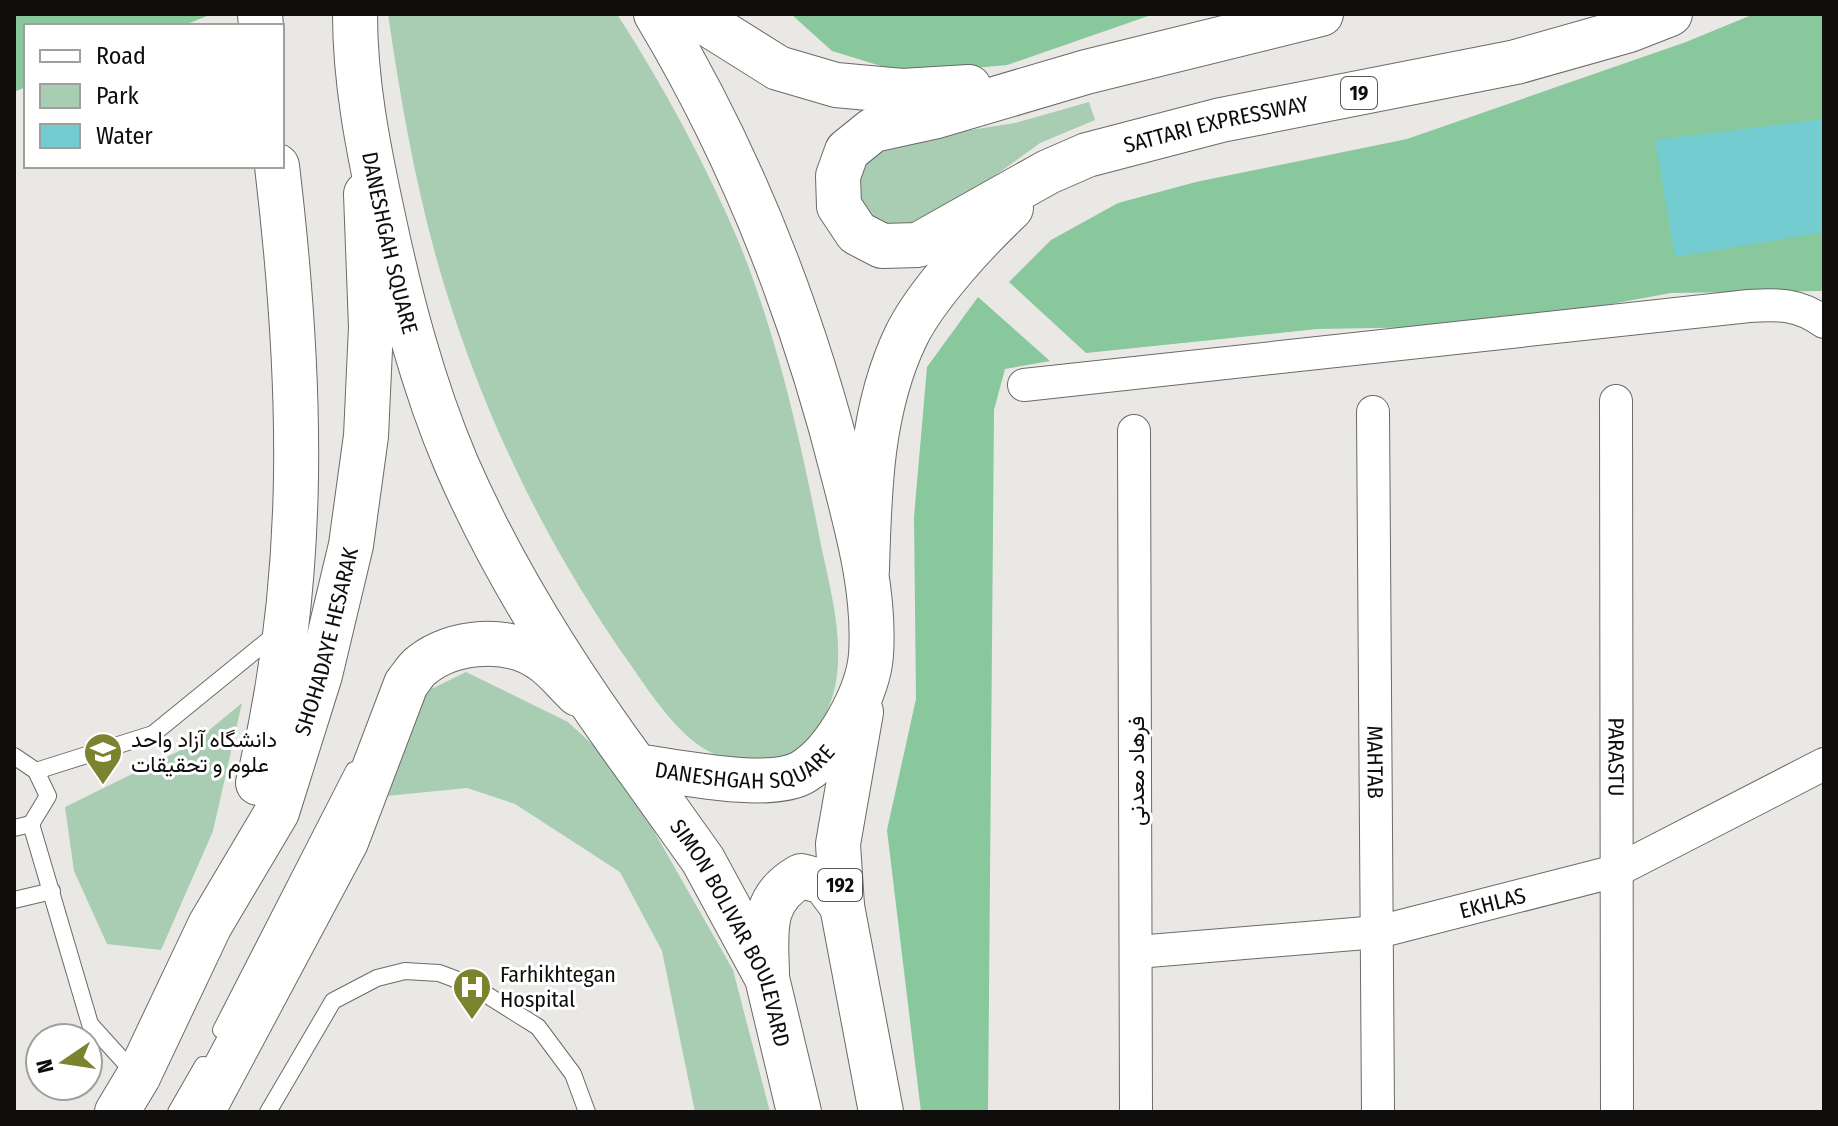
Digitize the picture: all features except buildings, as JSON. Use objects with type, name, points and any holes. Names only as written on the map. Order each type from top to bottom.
[{"type":"main road","name":"DANESHGAH SQUARE","points":[[355,14],[364,128],[392,257],[424,375],[457,464],[503,553],[597,712],[636,766],[755,783],[801,773],[833,746],[858,700],[871,657],[867,570],[821,384],[764,225],[725,138],[656,14]]},
{"type":"main road","points":[[692,14],[778,68],[836,85],[902,91],[967,88],[1086,72],[1321,14]]},
{"type":"main road","name":"SATTARI EXPRESSWAY","points":[[1086,72],[937,116],[873,130],[847,151],[838,176],[839,206],[857,233],[882,246],[918,245],[1048,172],[1127,143],[1221,120],[1516,62],[1629,30],[1670,14]]},
{"type":"main road","name":"SHOHADAYE HESARAK","points":[[127,1094],[210,925],[277,812],[320,675],[351,545],[366,436],[371,327],[364,128]]},
{"type":"main road","points":[[210,925],[254,797],[272,724],[289,623],[298,389],[295,326],[277,168]]},
{"type":"main road","points":[[867,570],[872,456],[885,393],[905,338],[983,235],[1048,172]]},
{"type":"main road","points":[[202,1112],[346,842],[406,684],[421,665],[441,654],[484,644],[509,644],[541,659],[597,712]]},
{"type":"main road","name":"192","points":[[871,657],[838,844],[842,906],[881,1112]]},
{"type":"main road","name":"SIMON BOLIVAR BOULEVARD","points":[[636,766],[711,872],[767,978],[799,1112]]},
{"type":"main road","points":[[767,978],[766,931],[772,902],[781,887],[801,876],[824,882],[842,906]]},
{"type":"street","points":[[1024,385],[1749,306],[1794,306],[1806,309],[1824,322]]},
{"type":"street","name":"PARASTU","points":[[1616,401],[1617,1112]]},
{"type":"street","name":"MAHTAB","points":[[1373,412],[1378,1112]]},
{"type":"street","name":"فرهاد معدنی","points":[[1134,431],[1136,1112]]},
{"type":"street","name":"EKHLAS","points":[[1137,952],[1378,932],[1616,871],[1824,764]]},
{"type":"lane","points":[[36,771],[153,734],[289,623]]},
{"type":"lane","points":[[176,1112],[302,876],[337,798],[406,684]]},
{"type":"lane","points":[[14,756],[36,771],[48,796],[31,824],[14,828]]},
{"type":"lane","points":[[31,824],[90,1024],[127,1094]]},
{"type":"lane","points":[[14,900],[52,891]]},
{"type":"lane","points":[[268,1112],[333,1001],[377,978],[405,971],[439,973],[471,985],[538,1027],[573,1074],[587,1112]]},
{"type":"green space","points":[[14,14],[207,14],[187,24],[24,24],[24,88],[14,92]]},
{"type":"green space","points":[[388,14],[617,14],[667,96],[738,240],[777,352],[836,619],[837,676],[830,704],[808,740],[786,755],[748,761],[728,758],[710,752],[687,736],[656,701],[598,617],[541,520],[492,418],[471,365],[436,257],[414,167]]},
{"type":"green space","points":[[791,14],[1154,14],[1007,65],[907,74],[832,51]]},
{"type":"green space","points":[[1754,14],[1824,14],[1824,291],[1671,293],[1491,326],[1317,329],[1086,353],[1009,282],[1051,240],[1118,203],[1196,182],[1407,139],[1686,42]]},
{"type":"green space","points":[[1089,102],[1095,120],[1040,143],[942,214],[893,232],[860,211],[856,169],[881,144],[1015,123]]},
{"type":"green space","points":[[978,297],[1050,361],[1005,369],[994,410],[988,1112],[921,1112],[887,830],[916,699],[914,517],[927,367]]},
{"type":"green space","points":[[466,672],[568,722],[618,768],[733,970],[770,1112],[695,1112],[662,951],[620,872],[515,804],[467,788],[376,797],[417,696]]},
{"type":"green space","points":[[242,703],[213,831],[161,950],[107,944],[74,871],[65,807],[191,745]]},
{"type":"water","points":[[1824,119],[1824,232],[1675,257],[1655,140]]},
{"type":"place","name":"دانشگاه آزاد واحد علوم و تحقیقات","points":[[103,786]]},
{"type":"place","name":"Farhikhtegan Hospital","points":[[472,1021]]}]
